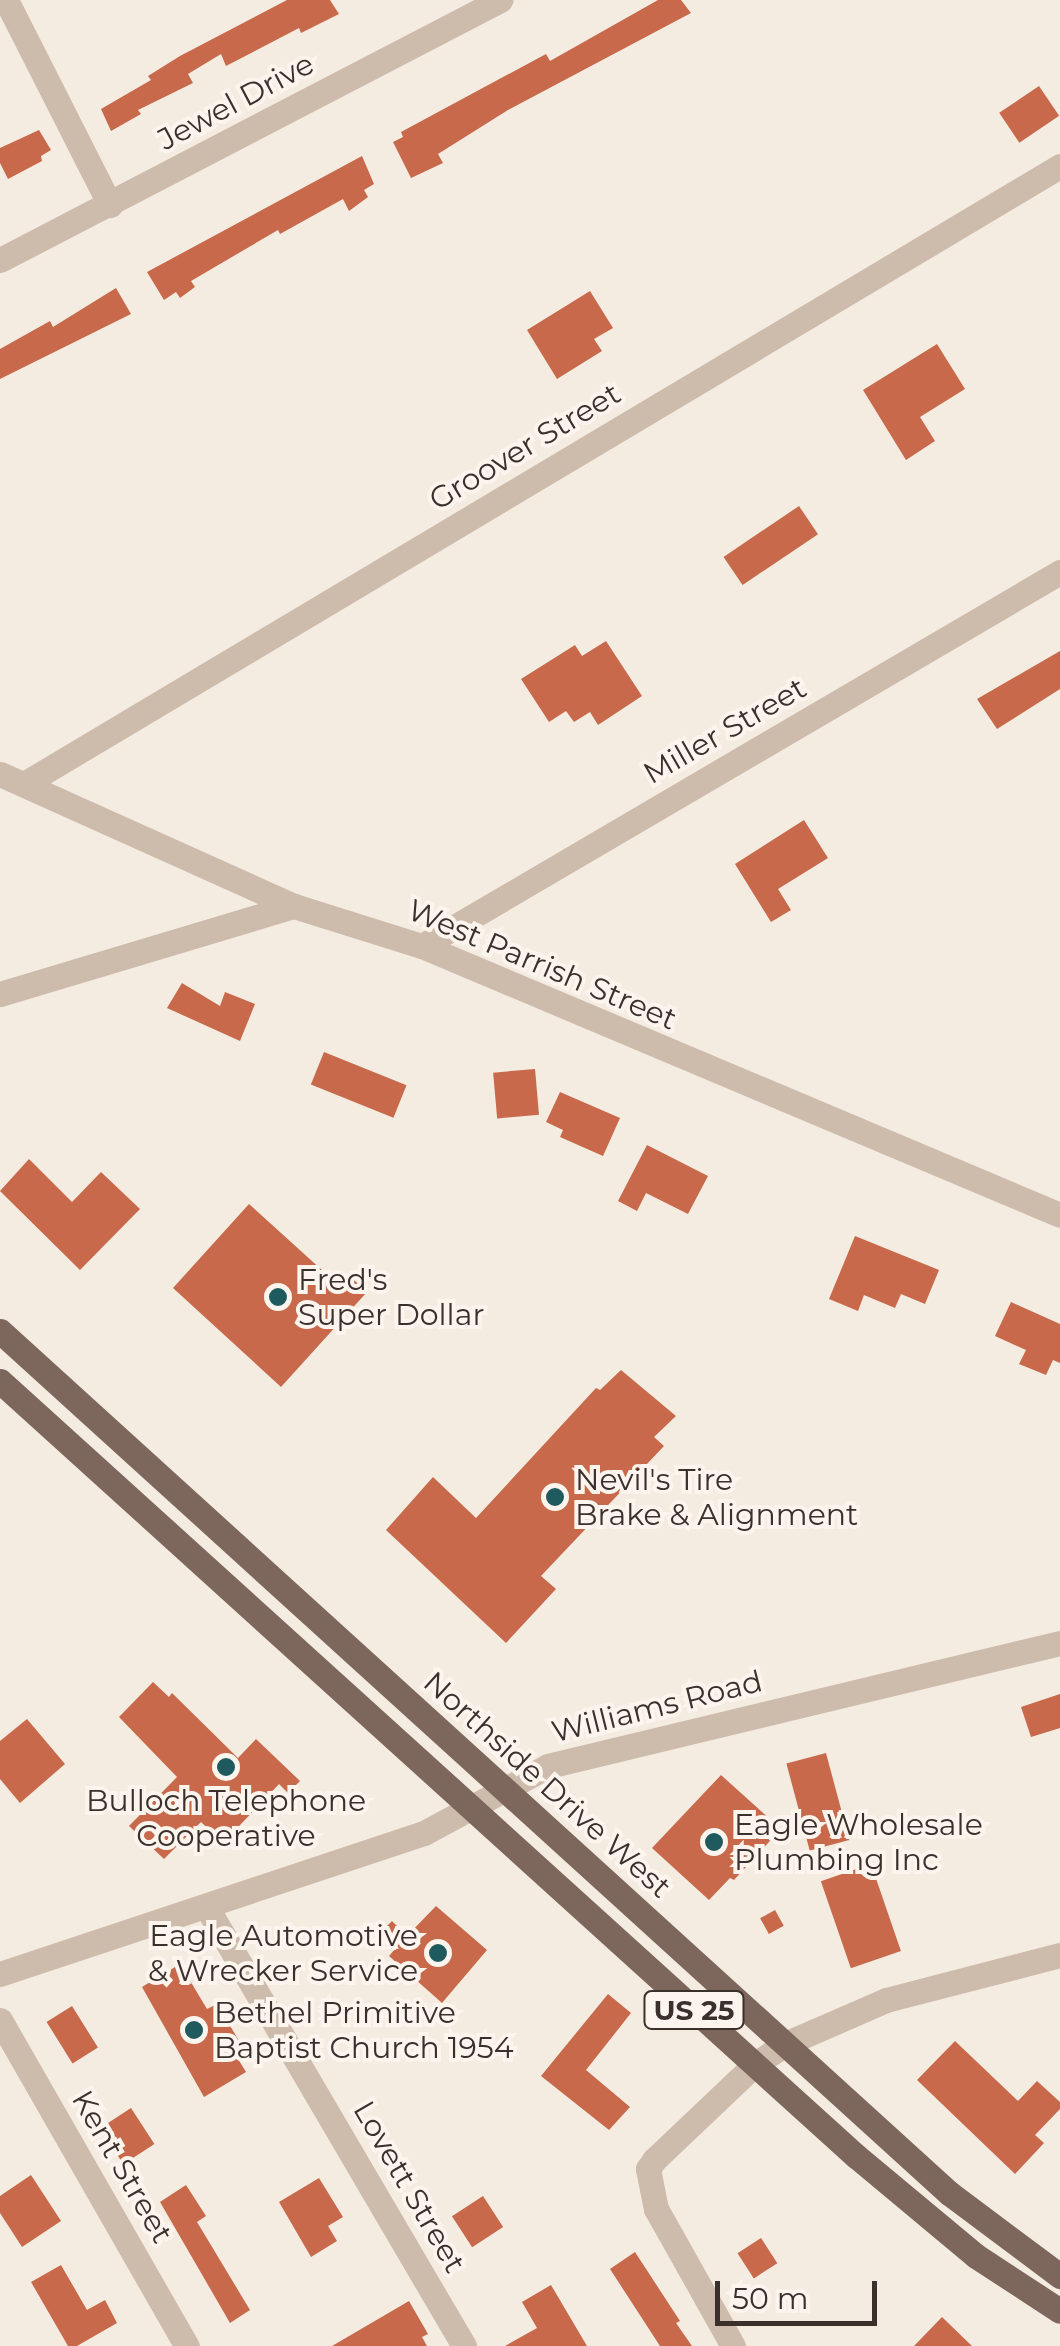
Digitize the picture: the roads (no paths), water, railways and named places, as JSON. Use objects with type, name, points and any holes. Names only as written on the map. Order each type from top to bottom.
[{"type":"main road","name":"Northside Drive West","points":[[0,1331],[949,2193],[1060,2276]]},
{"type":"main road","name":"US 25","points":[[0,1380],[754,2065],[976,2256],[1060,2311]]},
{"type":"street","points":[[6,0],[110,205]]},
{"type":"street","name":"Jewel Drive","points":[[0,260],[500,0]]},
{"type":"street","name":"Groover Street","points":[[12,779],[1060,166]]},
{"type":"street","name":"Miller Street","points":[[422,946],[1060,572]]},
{"type":"street","name":"West Parrish Street","points":[[12,779],[294,906],[422,946],[1060,1215]]},
{"type":"street","points":[[0,994],[294,906]]},
{"type":"street","name":"Williams Road","points":[[0,1974],[424,1834],[548,1766],[1060,1642]]},
{"type":"street","name":"Lovett Street","points":[[206,1906],[464,2346]]},
{"type":"street","points":[[733,2346],[656,2209],[648,2169],[754,2065],[784,2044],[886,2000],[1060,1955]]},
{"type":"street","name":"Kent Street","points":[[0,2020],[187,2346]]},
{"type":"place","name":"Fred's Super Dollar","points":[[278,1297]]},
{"type":"place","name":"Nevil's Tire Brake & Alignment","points":[[555,1497]]},
{"type":"place","name":"Bulloch Telephone Cooperative","points":[[226,1767]]},
{"type":"place","name":"Eagle Wholesale Plumbing Inc","points":[[714,1842]]},
{"type":"place","name":"Eagle Automotive & Wrecker Service","points":[[438,1953]]},
{"type":"place","name":"Bethel Primitive Baptist Church 1954","points":[[194,2030]]}]
